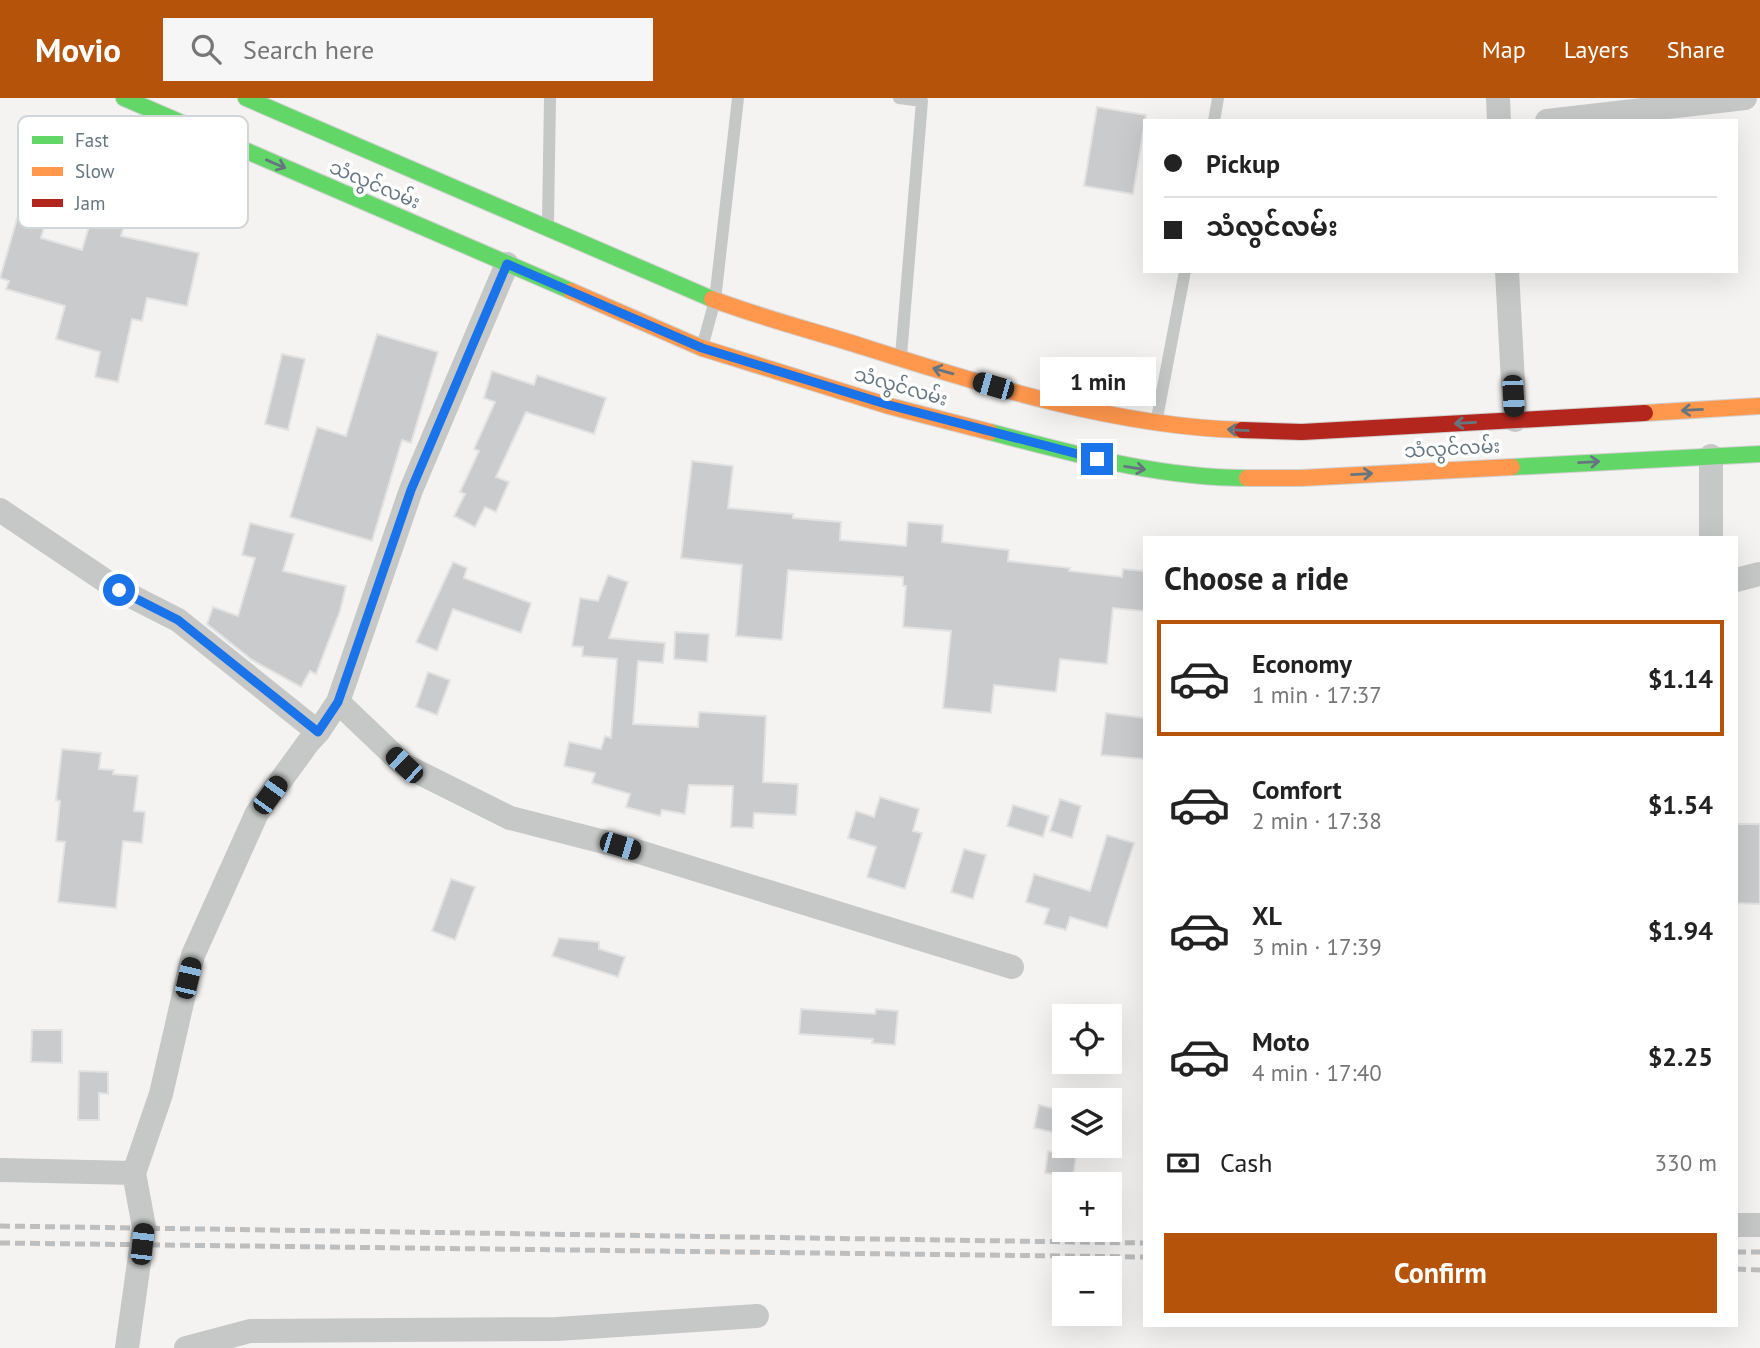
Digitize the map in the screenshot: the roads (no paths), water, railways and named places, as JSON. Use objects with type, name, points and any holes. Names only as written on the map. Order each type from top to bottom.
[{"type":"main road","name":"သံလွင်လမ်း","points":[[124,98],[166,116]]},
{"type":"main road","name":"သံလွင်လမ်း","points":[[246,98],[715,300],[899,365],[1039,399],[1156,422],[1231,430],[1302,432],[1760,406]]},
{"type":"main road","name":"သံလွင်လမ်း","points":[[248,152],[702,348],[1123,466],[1211,478],[1301,478],[1760,454]]},
{"type":"street","points":[[1498,98],[1499,119]]},
{"type":"street","points":[[1564,119],[1742,98]]},
{"type":"street","points":[[127,1348],[144,1227],[134,1172],[161,1094],[194,955],[257,813],[338,702],[411,490],[507,264]]},
{"type":"street","points":[[1507,273],[1515,420]]},
{"type":"street","points":[[1711,456],[1711,536]]},
{"type":"street","points":[[0,510],[119,590],[178,620],[318,732]]},
{"type":"street","points":[[1738,580],[1760,574]]},
{"type":"street","points":[[338,702],[404,765],[510,818],[620,846],[1012,967]]},
{"type":"street","points":[[0,1170],[134,1172]]},
{"type":"street","points":[[1738,1225],[1760,1225]]},
{"type":"street","points":[[186,1348],[250,1331],[558,1338],[757,1316]]},
{"type":"lane","points":[[548,228],[550,98]]},
{"type":"lane","points":[[702,348],[715,300],[738,98]]},
{"type":"lane","points":[[899,98],[922,101],[899,365]]},
{"type":"lane","points":[[1214,119],[1218,98]]},
{"type":"lane","points":[[1156,422],[1185,273]]},
{"type":"railway","points":[[0,1226],[1143,1243]]},
{"type":"railway","points":[[0,1243],[1143,1257]]},
{"type":"railway","points":[[1738,1252],[1760,1252]]},
{"type":"railway","points":[[1738,1269],[1760,1270]]}]
